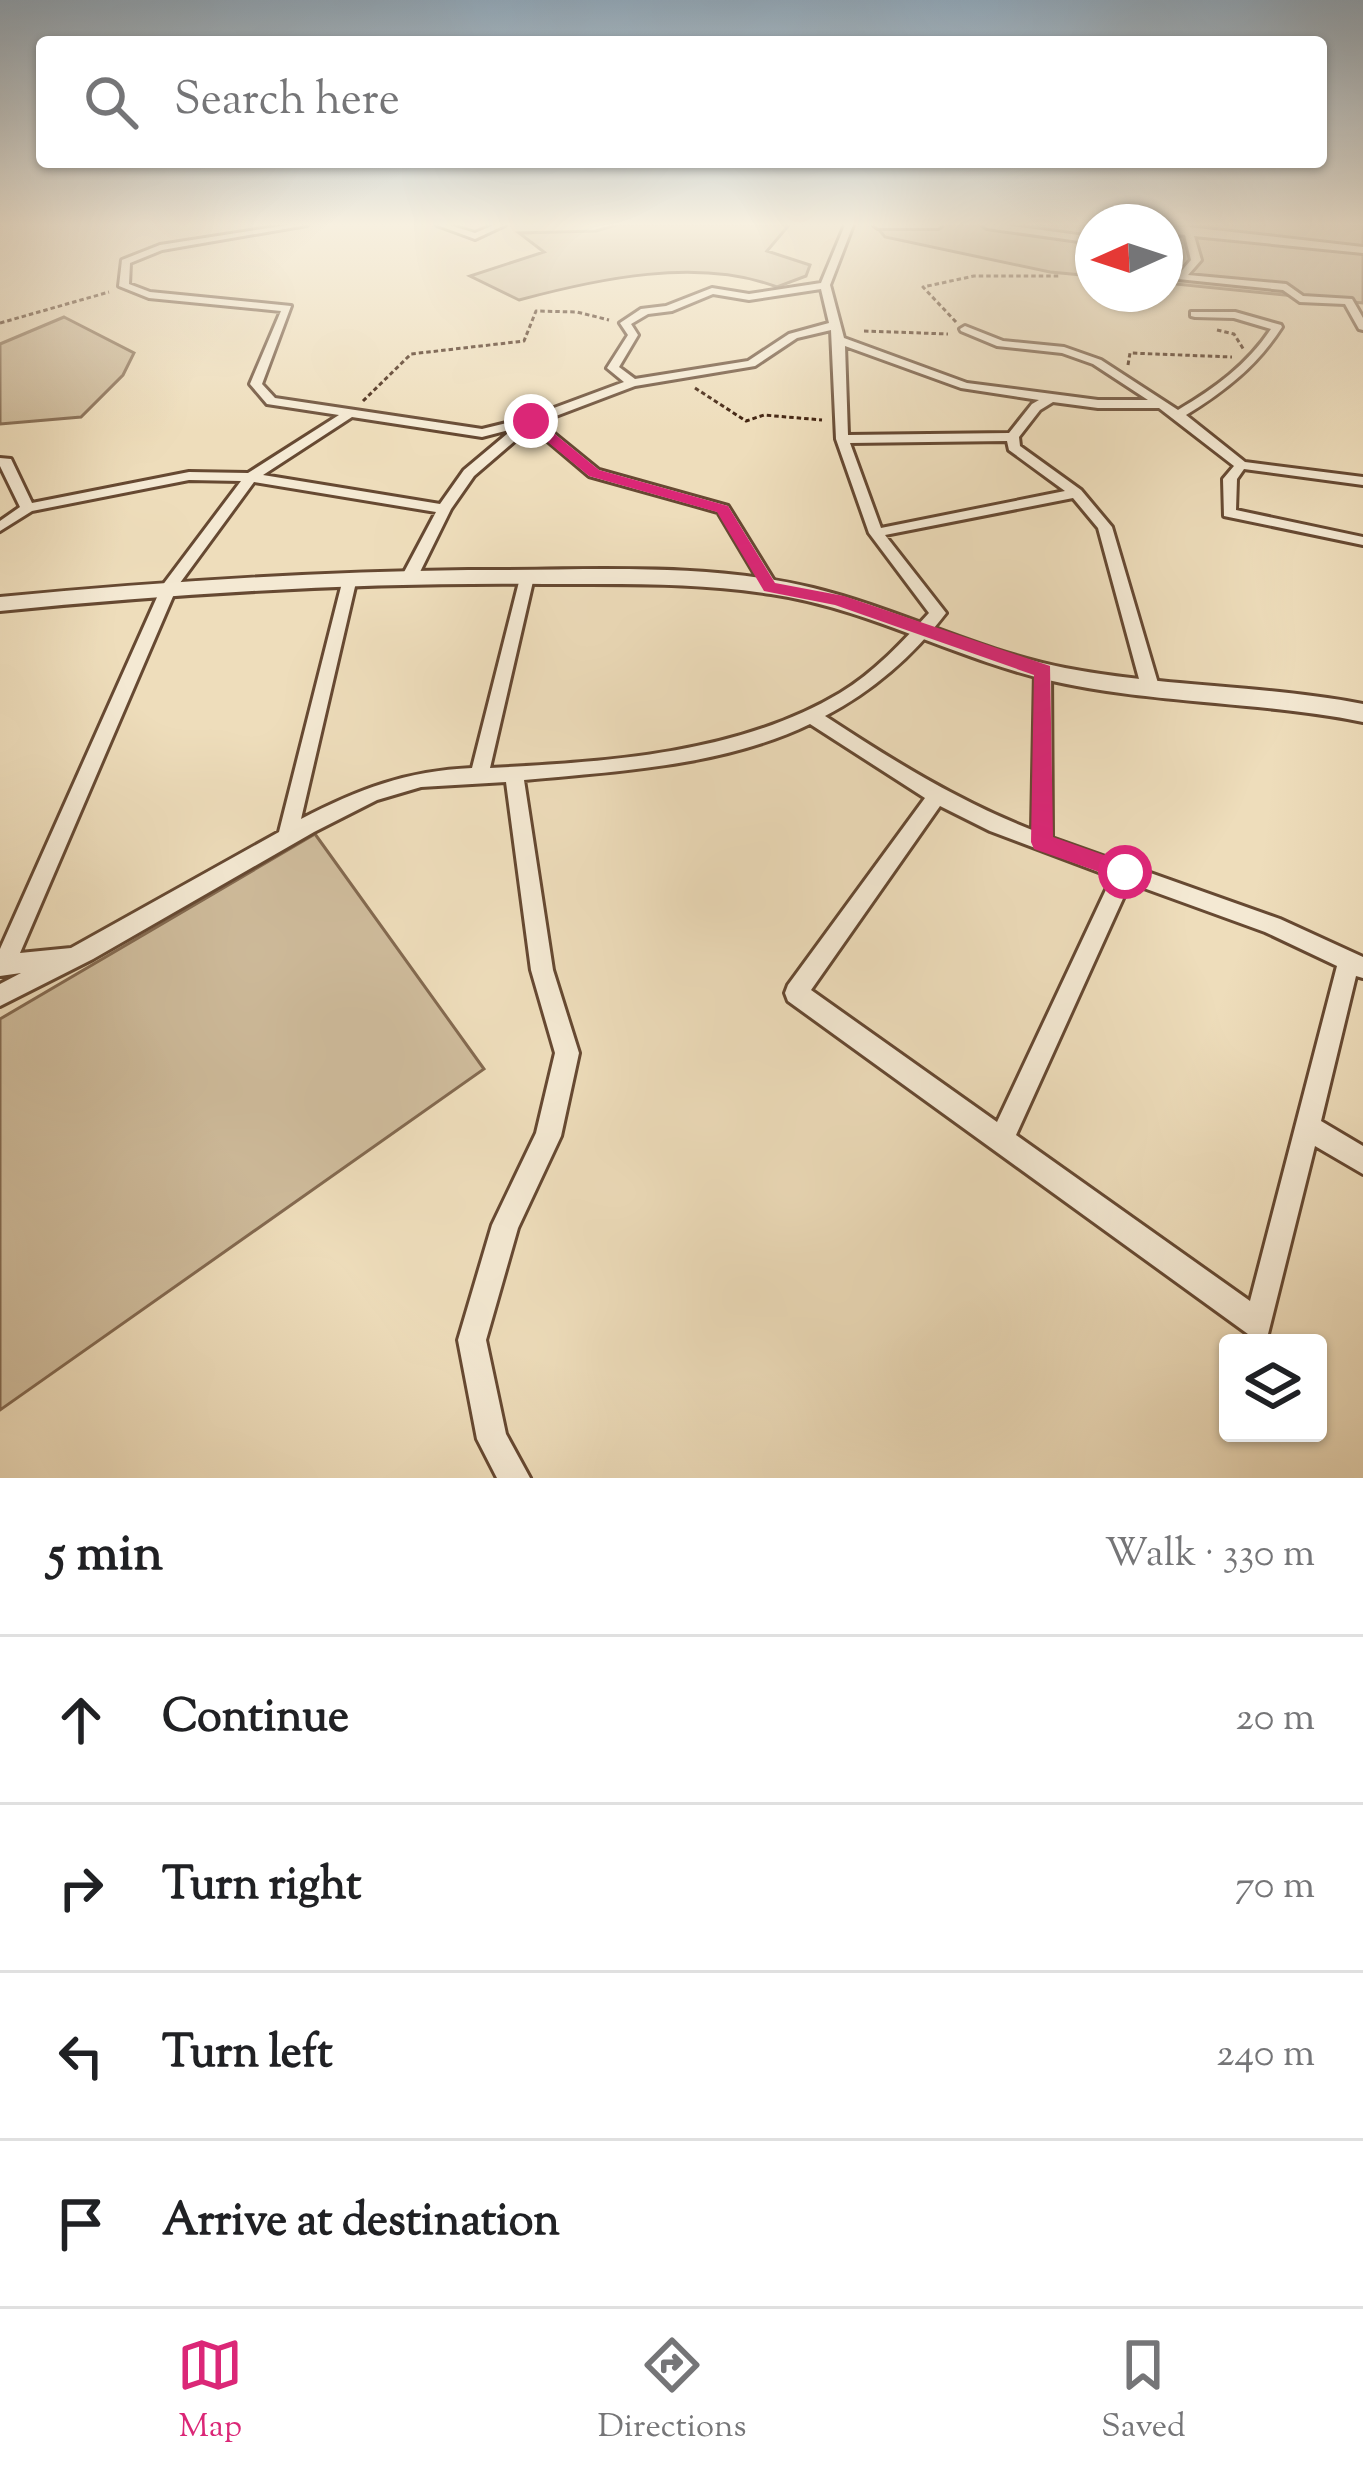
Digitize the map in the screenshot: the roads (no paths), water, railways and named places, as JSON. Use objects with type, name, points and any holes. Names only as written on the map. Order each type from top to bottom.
[{"type":"street","points":[[146,294],[287,308],[256,384],[272,401],[482,433],[531,421],[633,383],[752,364],[793,336],[837,333],[965,386],[1138,407],[1160,404]]},
{"type":"street","points":[[633,383],[613,368],[633,335],[625,323],[645,311],[668,309],[705,294]]},
{"type":"street","points":[[730,294],[767,294]]},
{"type":"street","points":[[0,995],[85,955],[349,802],[400,784],[659,761],[728,746],[815,718],[886,667],[938,613],[876,533],[842,439],[837,333],[827,294]]},
{"type":"street","points":[[1294,294],[1300,299],[1348,301],[1363,327]]},
{"type":"street","points":[[1178,415],[1233,382],[1259,358],[1277,327],[1248,316],[1196,314]]},
{"type":"street","points":[[965,329],[1000,344],[1064,350],[1097,362],[1178,415],[1241,465],[1363,481]]},
{"type":"street","points":[[1052,397],[1036,407],[1012,437],[1014,447],[1076,493],[1106,526],[1150,690]]},
{"type":"street","points":[[2,965],[170,586],[251,477],[350,413]]},
{"type":"street","points":[[410,576],[444,508],[469,472],[531,421]]},
{"type":"street","points":[[531,421],[594,473],[723,509],[770,587]]},
{"type":"street","points":[[842,439],[1012,437]]},
{"type":"street","points":[[0,463],[5,462],[28,508]]},
{"type":"street","points":[[1241,465],[1230,479],[1229,513],[1363,541]]},
{"type":"street","points":[[0,527],[28,508],[189,476],[251,477],[444,508]]},
{"type":"street","points":[[876,533],[1076,493]]},
{"type":"street","points":[[0,604],[170,586],[410,576],[770,587],[838,600],[1043,670],[1150,690],[1311,701],[1363,713]]},
{"type":"street","points":[[479,777],[526,577]]},
{"type":"street","points":[[287,838],[349,578]]},
{"type":"street","points":[[1042,842],[1043,670]]},
{"type":"street","points":[[815,718],[937,796],[1042,842],[1205,896],[1356,964],[1307,1126],[1258,1324],[796,993],[937,796]]},
{"type":"street","points":[[514,774],[542,970],[567,1053],[548,1136],[505,1225],[472,1340],[492,1439],[514,1478]]},
{"type":"street","points":[[1001,1140],[1125,872]]},
{"type":"street","points":[[2,965],[85,955]]},
{"type":"street","points":[[1307,1126],[1363,1161]]}]
